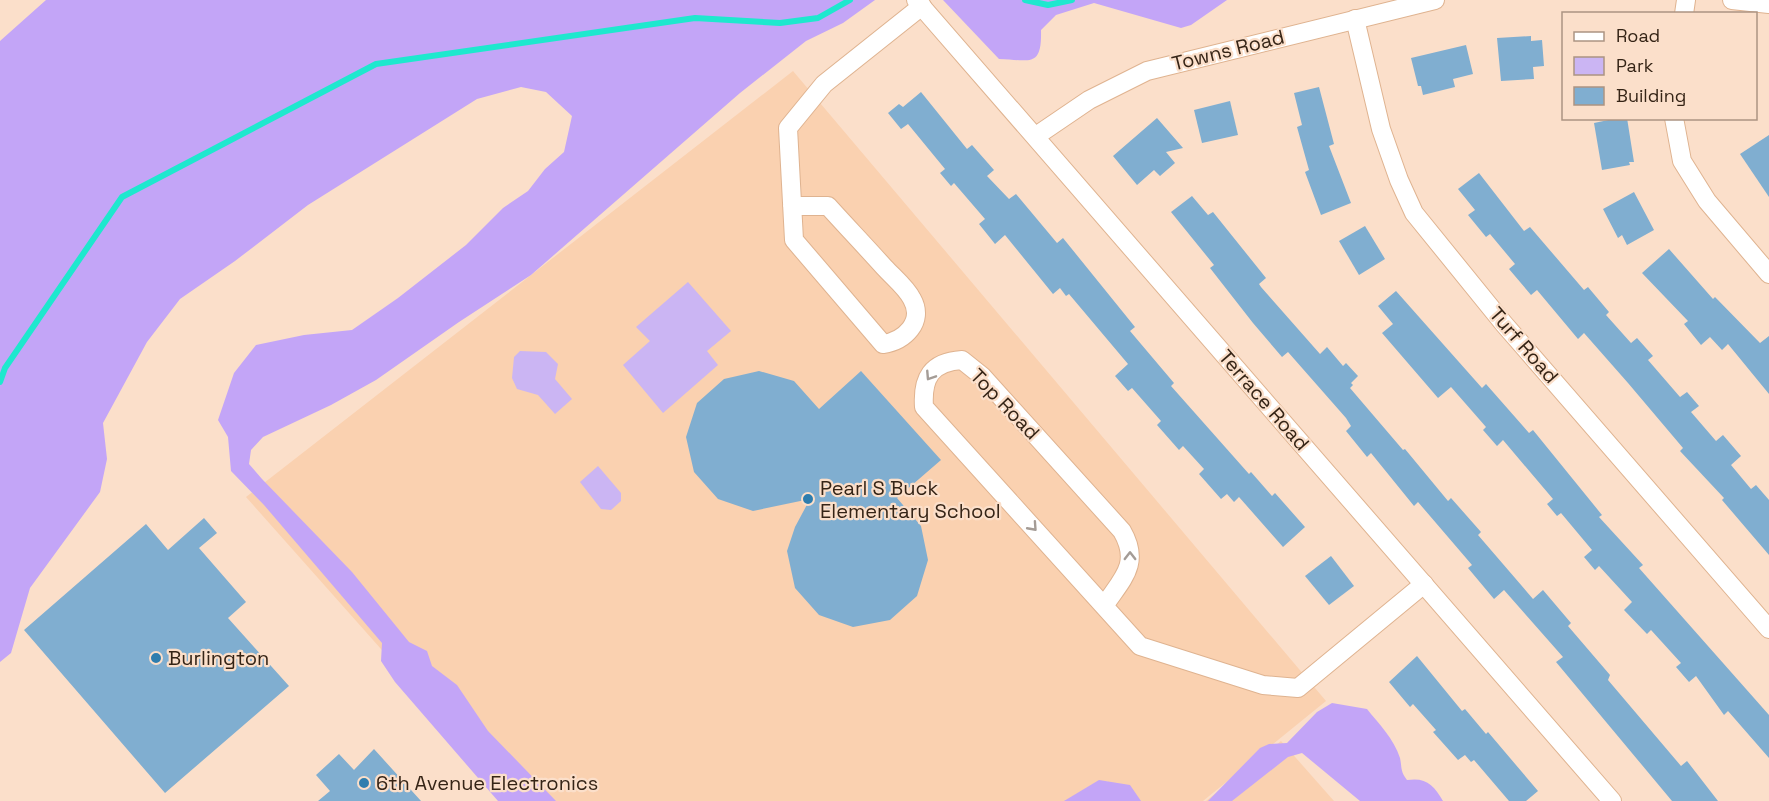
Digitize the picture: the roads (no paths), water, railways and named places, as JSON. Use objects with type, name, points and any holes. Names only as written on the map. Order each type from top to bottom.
[{"type":"street","name":"Towns Road","points":[[1036,136],[1089,100],[1122,81],[1147,71],[1435,0]]},
{"type":"street","points":[[1732,0],[1769,4]]},
{"type":"street","points":[[792,206],[828,206],[895,279],[912,299],[916,313],[913,326],[907,335],[896,342],[883,344],[794,240],[792,206],[788,128],[824,84],[919,3]]},
{"type":"street","name":"Terrace Road","points":[[919,3],[1612,801]]},
{"type":"street","name":"Turf Road","points":[[1355,19],[1381,129],[1399,180],[1414,213],[1504,324],[1769,629]]},
{"type":"street","points":[[1674,120],[1682,161],[1707,201],[1769,274]]},
{"type":"street","name":"Top Road","points":[[1104,606],[1132,563],[1130,544],[1122,531],[982,376],[962,360],[945,361],[927,377],[923,392],[924,407],[1140,646],[1263,685],[1298,688],[1424,584]]},
{"type":"waterway","points":[[0,382],[5,368],[122,197],[376,64],[695,18],[780,23],[818,18],[850,0]]},
{"type":"waterway","points":[[1025,0],[1048,5],[1072,0]]},
{"type":"place","name":"Pearl S Buck Elementary School","points":[[808,499]]},
{"type":"place","name":"Burlington","points":[[156,658]]},
{"type":"place","name":"6th Avenue Electronics","points":[[364,783]]}]
